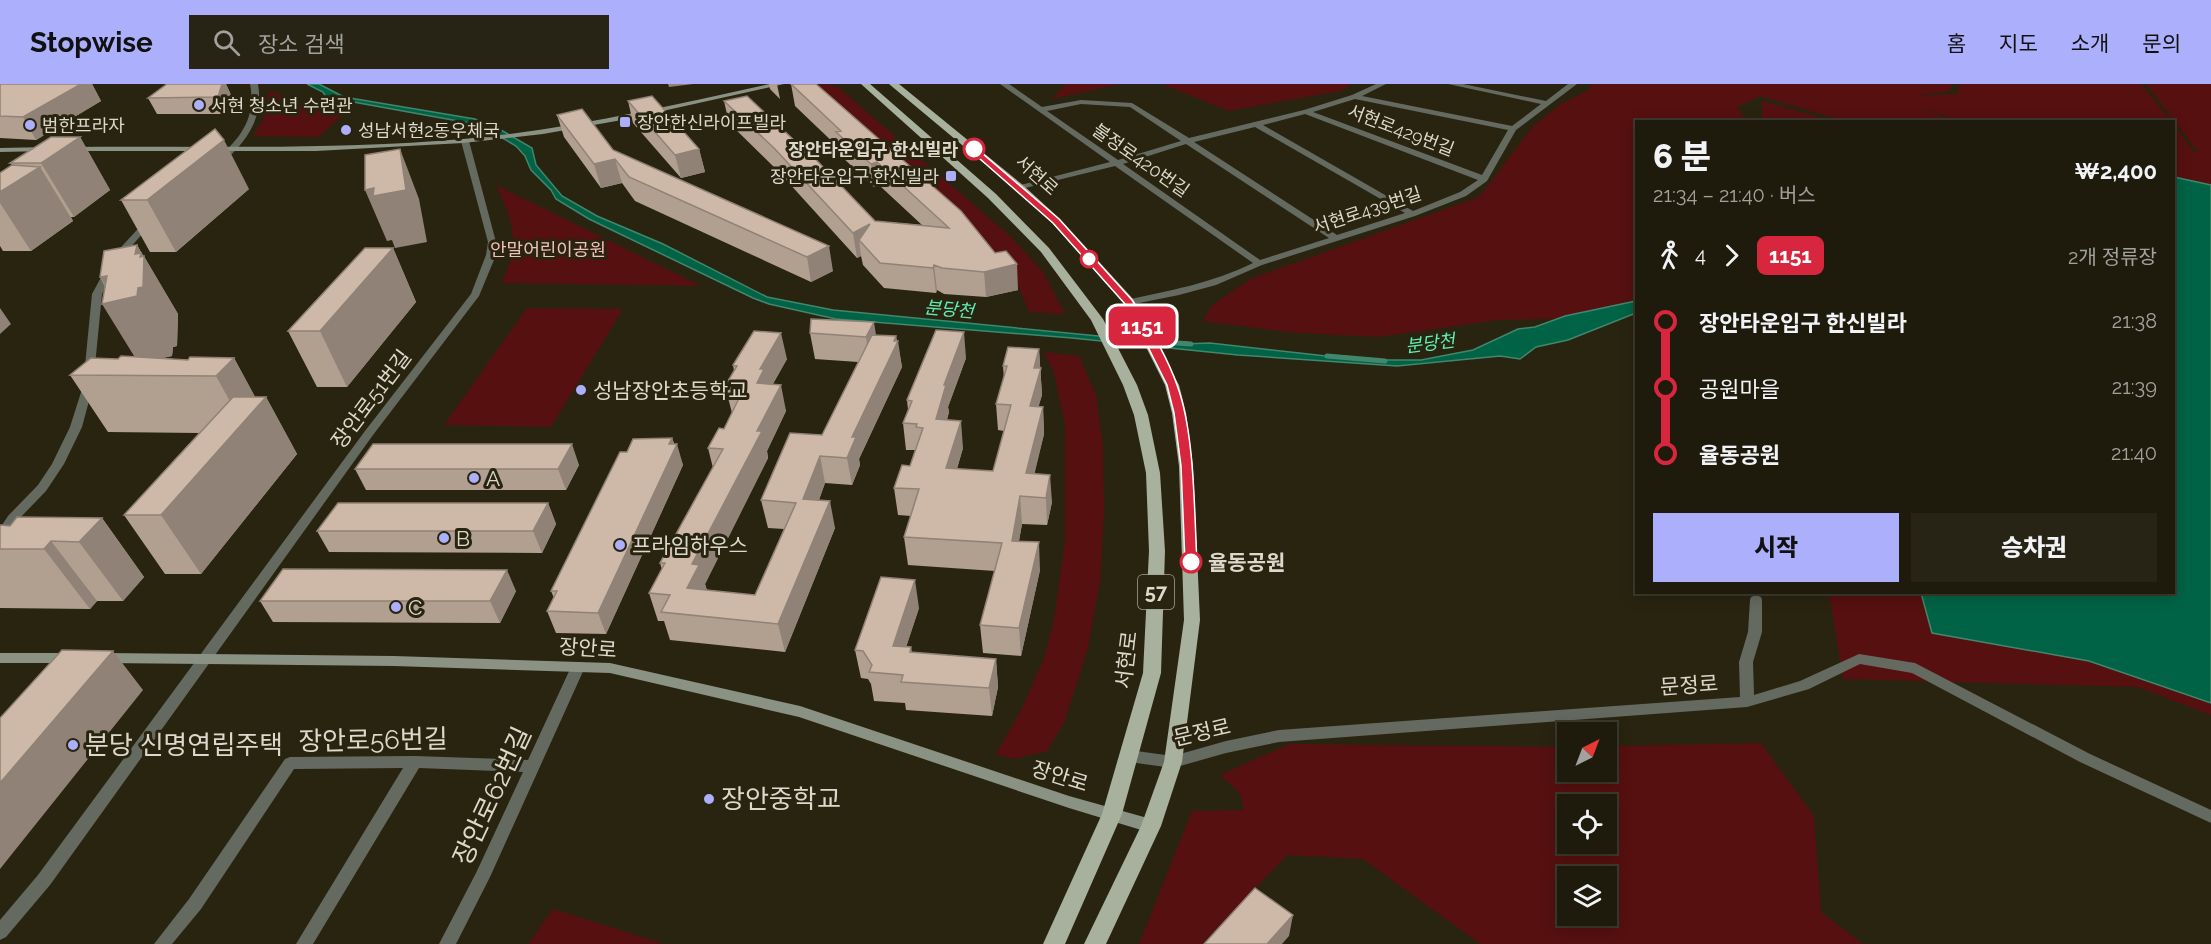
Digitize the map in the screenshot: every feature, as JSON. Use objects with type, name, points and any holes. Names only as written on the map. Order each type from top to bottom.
[{"type":"main road","name":"서현로","points":[[865,84],[992,196],[1045,250],[1097,319],[1130,385],[1141,415],[1153,473],[1157,550],[1152,673],[1112,814],[1054,944]]},
{"type":"main road","name":"서현로","points":[[893,84],[1020,188],[1056,221],[1129,302],[1172,385],[1186,466],[1191,543],[1192,620],[1173,762]]},
{"type":"main road","name":"57","points":[[1095,944],[1151,826],[1173,762]]},
{"type":"street","points":[[213,166],[236,148],[253,120],[256,96],[254,84]]},
{"type":"street","points":[[69,149],[343,148],[465,141],[544,130],[780,84]]},
{"type":"street","name":"불정로420번길","points":[[1004,84],[1259,263]]},
{"type":"street","name":"서현로429번길","points":[[1020,188],[1117,163],[1188,141],[1306,112],[1355,97],[1382,84]]},
{"type":"street","points":[[1452,84],[1547,103]]},
{"type":"street","name":"서현로439번길","points":[[1129,302],[1166,297],[1245,271],[1259,263],[1412,214],[1464,194],[1484,179],[1513,129],[1573,84]]},
{"type":"street","name":"서현로429번길","points":[[1355,97],[1513,129]]},
{"type":"street","points":[[1041,110],[1081,102],[1132,105],[1336,238]]},
{"type":"street","name":"서현로429번길","points":[[1306,112],[1484,179]]},
{"type":"street","points":[[1256,124],[1412,214]]},
{"type":"street","name":"장안로51번길","points":[[0,932],[44,880],[369,434],[476,294],[491,255],[492,242],[465,141]]},
{"type":"street","points":[[0,150],[57,149]]},
{"type":"street","points":[[0,537],[6,519],[42,488],[58,464],[81,414],[88,386],[97,294],[115,259],[135,235],[158,214]]},
{"type":"street","points":[[1747,702],[1746,662],[1755,632],[1756,600]]},
{"type":"street","name":"장안로","points":[[0,658],[469,662],[610,668],[800,712],[1059,799],[1151,826]]},
{"type":"street","name":"문정로","points":[[1129,756],[1173,762],[1279,736],[1747,702],[1804,685],[1859,659],[1915,668],[2085,758],[2211,818]]},
{"type":"street","name":"장안로62번길","points":[[447,944],[482,877],[578,667]]},
{"type":"street","points":[[304,944],[415,762]]},
{"type":"street","name":"장안로56번길","points":[[162,944],[195,904],[290,763],[415,762],[533,766]]},
{"type":"green space","points":[[823,84],[838,87],[1011,237],[1043,272],[1065,314],[1029,312],[1014,275],[982,237],[812,87]]},
{"type":"green space","points":[[1066,84],[1121,84],[1051,99]]},
{"type":"green space","points":[[1162,84],[1352,84],[1340,91],[1229,111]]},
{"type":"green space","points":[[1591,84],[1952,84],[1950,91],[1916,96],[1957,94],[1959,84],[2141,84],[2170,120],[1954,120],[1921,106],[1948,120],[1841,120],[1760,96],[1737,107],[1745,120],[1635,120],[1635,317],[1498,320],[1379,337],[1295,333],[1203,321],[1211,306],[1250,279],[1479,197],[1534,125],[1561,104],[1590,89]]},
{"type":"green space","points":[[2146,84],[2211,84],[2211,715],[2138,687],[1843,679],[1829,594],[2175,594],[2175,126],[2194,152],[2198,152]]},
{"type":"green space","points":[[269,90],[316,110],[341,116],[319,137],[253,136],[264,118]]},
{"type":"green space","points":[[1762,101],[1829,120],[1762,120]]},
{"type":"green space","name":"안말어린이공원","points":[[496,185],[701,286],[501,283],[511,257],[513,234],[511,222]]},
{"type":"green space","points":[[527,308],[623,309],[551,427],[444,425]]},
{"type":"green space","points":[[1044,352],[1079,356],[1096,395],[1103,447],[1104,511],[1100,581],[1088,647],[1064,723],[1047,751],[1013,759],[996,754],[1021,710],[1044,658],[1054,620],[1065,540],[1065,426],[1054,373]]},
{"type":"green space","points":[[1761,743],[1814,816],[1821,912],[1863,944],[1480,944],[1363,859],[1287,855],[1202,944],[1139,944],[1192,811],[1244,810],[1240,793],[1220,775],[1289,744],[1557,747],[1557,782],[1617,782],[1617,746]]},
{"type":"green space","points":[[553,909],[664,944],[528,944]]},
{"type":"shaded area","points":[[307,84],[319,84],[344,97],[475,119],[501,130],[532,148],[536,165],[562,196],[597,216],[663,244],[767,297],[833,310],[1181,344],[1210,343],[1362,360],[1421,360],[1473,350],[1518,329],[1535,327],[1565,316],[1635,301],[1635,313],[1568,340],[1536,347],[1520,359],[1500,356],[1397,366],[1238,355],[1072,338],[836,319],[769,304],[753,298],[589,219],[556,199],[551,190],[531,170],[525,156],[516,146],[487,129],[469,123],[326,97],[323,92]]},
{"type":"shaded area","points":[[2175,177],[2211,185],[2211,703],[2089,661],[1932,633],[1921,594],[2175,594]]},
{"type":"building","points":[[0,84],[81,84],[23,117],[0,116]]},
{"type":"building","points":[[167,84],[222,84],[218,97],[148,98]]},
{"type":"building","points":[[791,84],[816,84],[961,211],[995,253],[1006,251],[1017,264],[984,272],[942,268],[934,265],[933,268],[880,263],[859,240],[870,224],[853,233],[774,148],[724,101],[747,96],[796,142],[798,141],[875,221],[949,228],[877,162],[871,164],[836,132],[841,131]]},
{"type":"building","points":[[652,96],[699,149],[675,155],[628,101]]},
{"type":"building","points":[[582,109],[613,150],[829,246],[807,257],[629,177],[615,159],[594,164],[557,115]]},
{"type":"building","points":[[215,129],[224,140],[147,200],[121,200]]},
{"type":"building","points":[[51,137],[80,137],[41,163],[10,163]]},
{"type":"building","points":[[400,149],[406,190],[373,196],[374,188],[365,190],[365,155]]},
{"type":"building","points":[[12,165],[40,167],[0,192],[0,173]]},
{"type":"building","points":[[137,245],[135,254],[141,253],[140,257],[144,256],[143,287],[138,288],[137,296],[102,304],[107,276],[100,277],[104,251]]},
{"type":"building","points":[[365,248],[393,248],[320,331],[288,331]]},
{"type":"building","points":[[811,319],[874,322],[866,337],[810,333]]},
{"type":"building","points":[[936,330],[964,332],[944,385],[946,385],[936,419],[961,421],[946,468],[993,471],[1011,405],[996,404],[1007,366],[1003,366],[1008,347],[1039,349],[1034,368],[1041,368],[1030,406],[1043,407],[1026,473],[1050,475],[1046,498],[1020,496],[1012,541],[1039,542],[1019,628],[980,625],[1002,543],[904,537],[919,489],[894,488],[902,465],[910,466],[923,428],[916,427],[917,424],[903,423],[912,401],[907,400]]},
{"type":"building","points":[[754,331],[781,333],[760,369],[764,369],[757,383],[781,385],[757,431],[762,431],[692,564],[699,565],[687,588],[755,595],[796,503],[761,500],[790,433],[822,435],[872,335],[896,336],[894,341],[898,341],[852,437],[856,437],[847,458],[820,456],[803,499],[830,501],[778,624],[661,612],[670,595],[649,593],[665,563],[660,563],[723,449],[708,448],[719,428],[724,429],[744,388],[725,386],[737,366],[733,365]]},
{"type":"building","points":[[121,356],[188,360],[190,357],[234,358],[216,376],[70,375],[91,358],[118,359]]},
{"type":"building","points":[[233,397],[266,397],[161,515],[124,515]]},
{"type":"building","points":[[672,438],[669,444],[677,444],[598,613],[547,611],[557,591],[551,591],[620,452],[627,452],[633,439]]},
{"type":"building","points":[[373,444],[572,444],[558,469],[355,469]]},
{"type":"building","points":[[338,503],[548,503],[533,531],[317,531]]},
{"type":"building","points":[[17,517],[102,518],[79,542],[51,541],[44,549],[0,549],[0,525],[10,526]]},
{"type":"building","points":[[283,569],[507,570],[490,601],[260,601]]},
{"type":"building","points":[[881,577],[915,580],[893,646],[911,647],[910,652],[996,659],[989,688],[901,682],[903,675],[869,672],[872,665],[863,651],[855,650]]},
{"type":"building","points":[[62,650],[113,651],[0,783],[0,718]]},
{"type":"building","points":[[1255,888],[1293,915],[1267,944],[1204,944]]},
{"type":"waterway","name":"분당천","points":[[1124,339],[1191,344]]},
{"type":"waterway","name":"분당천","points":[[1327,356],[1385,361]]},
{"type":"bus line","name":"1151","points":[[974,149],[1056,221],[1129,302],[1137,315],[1172,385],[1179,413],[1186,466],[1191,562]]},
{"type":"place","name":"서현 청소년 수련관","points":[[199,105]]},
{"type":"place","name":"장안한신라이프빌라","points":[[625,122]]},
{"type":"place","name":"범한프라자","points":[[30,125]]},
{"type":"place","name":"성남서현2동우체국","points":[[346,130]]},
{"type":"place","name":"장안타운입구 한신빌라","points":[[974,149]]},
{"type":"place","name":"장안타운입구.한신빌라","points":[[951,176]]},
{"type":"place","name":"성남장안초등학교","points":[[581,390]]},
{"type":"place","name":"A","points":[[474,478]]},
{"type":"place","name":"B","points":[[444,538]]},
{"type":"place","name":"프라임하우스","points":[[620,545]]},
{"type":"place","name":"율동공원","points":[[1191,562]]},
{"type":"place","name":"C","points":[[396,607]]},
{"type":"place","name":"분당 신명연립주택","points":[[73,745]]},
{"type":"place","name":"장안중학교","points":[[709,799]]}]
